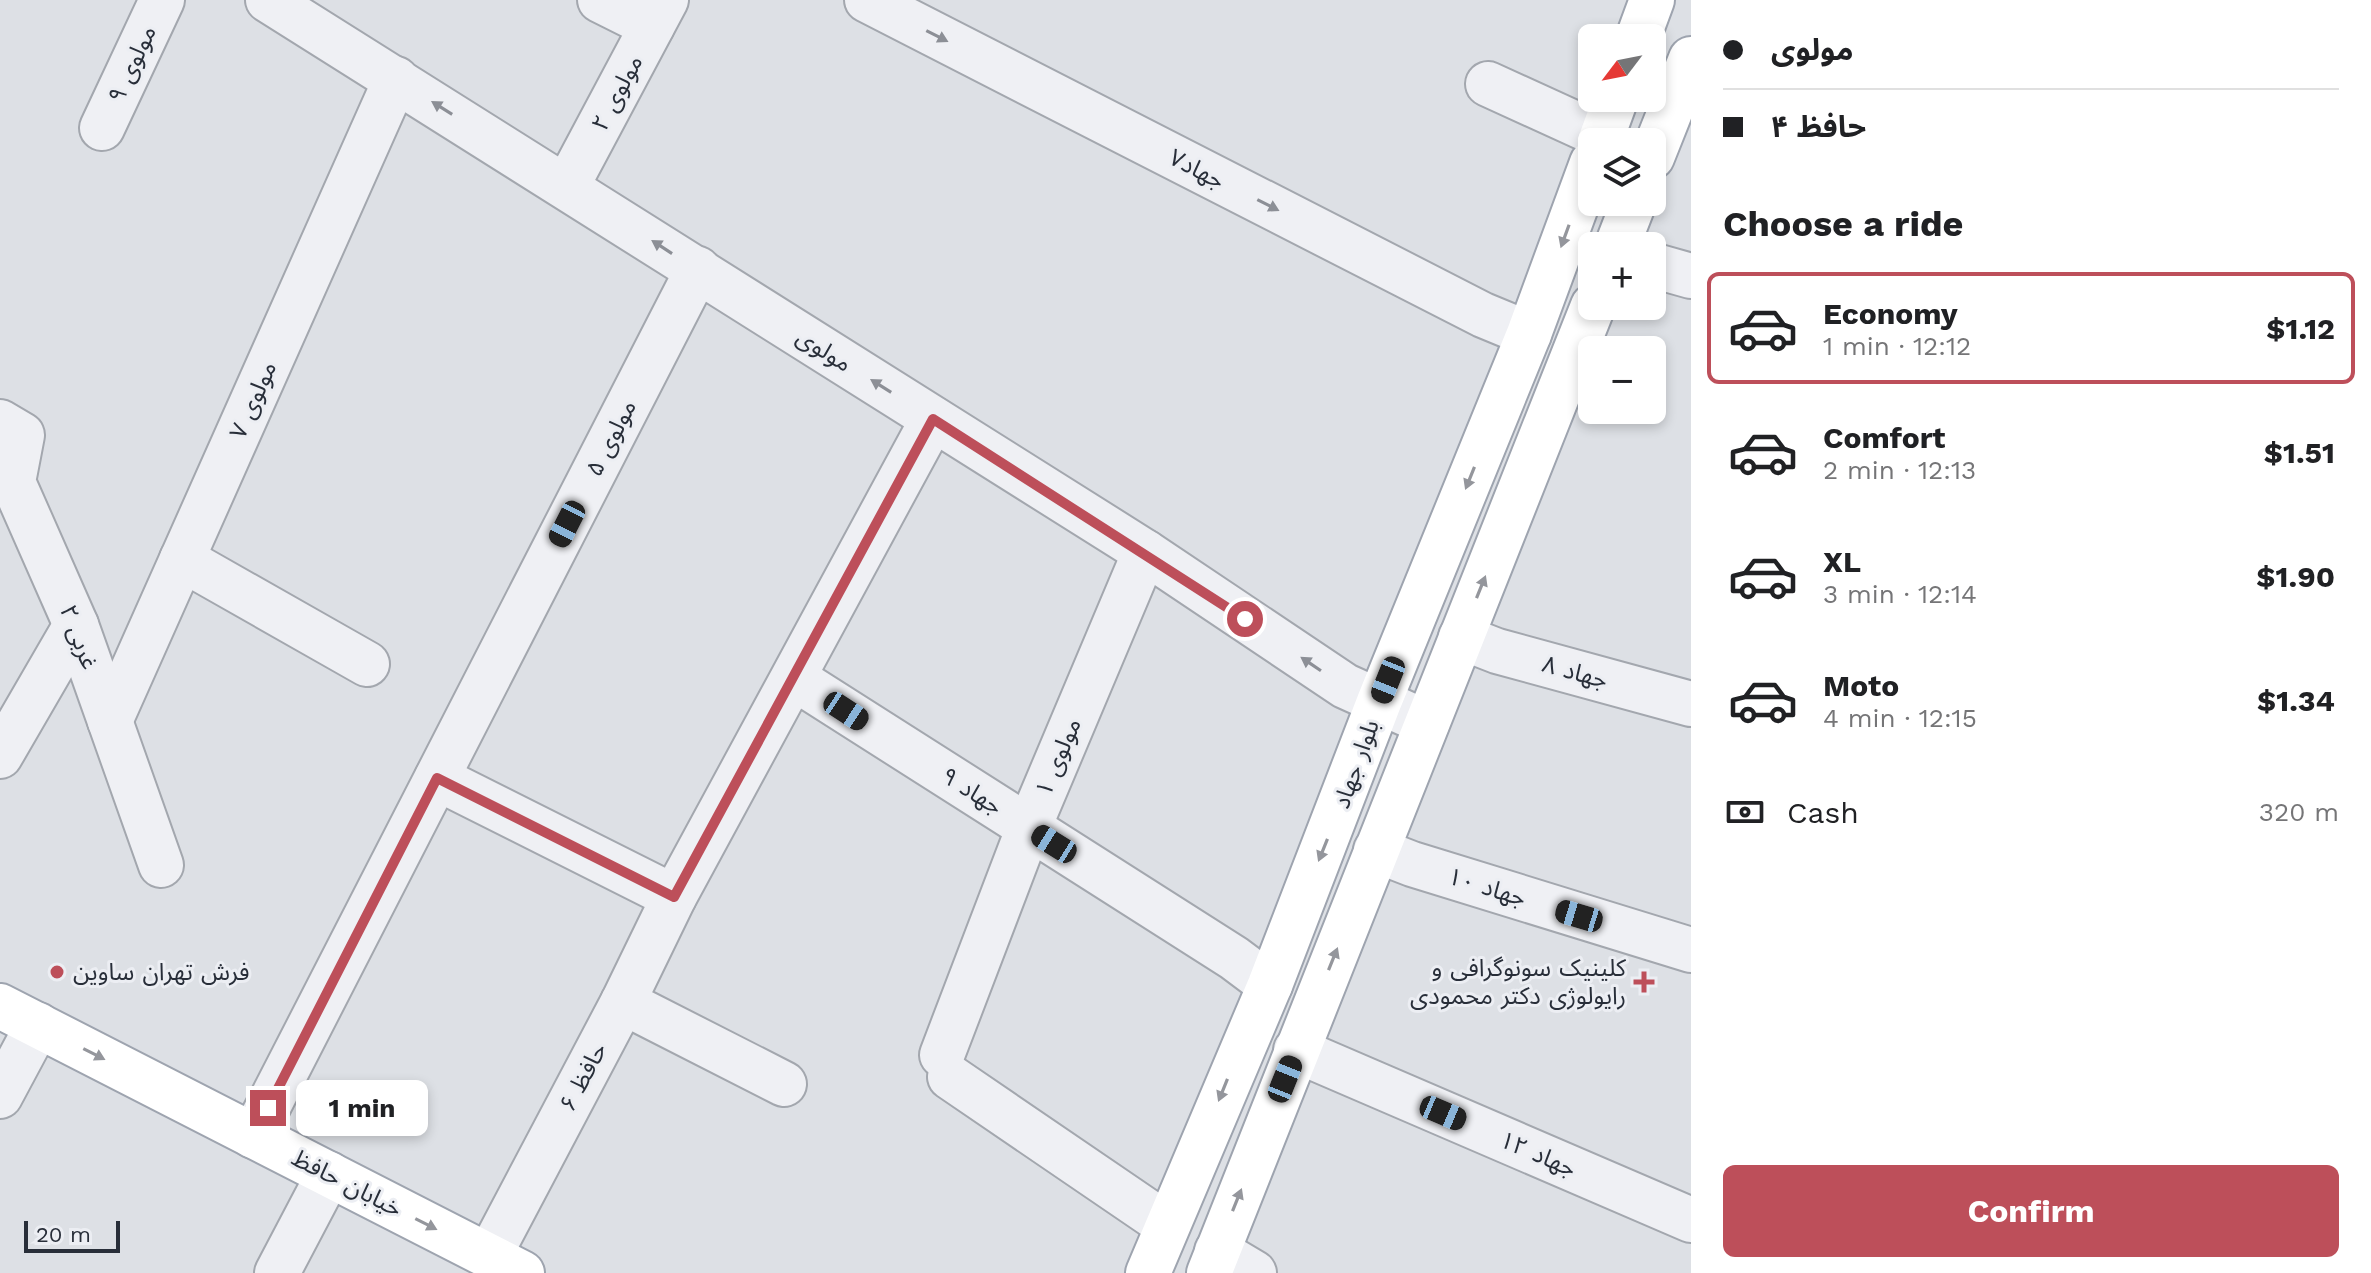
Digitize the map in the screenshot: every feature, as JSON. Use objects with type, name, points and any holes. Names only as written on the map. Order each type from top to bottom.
[{"type":"main road","points":[[1643,24],[1652,0]]},
{"type":"main road","points":[[1664,128],[1691,59]]},
{"type":"main road","name":"بلوار جهاد","points":[[1148,1273],[1270,985],[1379,702],[1529,334],[1578,200]]},
{"type":"main road","name":"بلوار جهاد","points":[[1213,1262],[1587,320]]},
{"type":"main road","name":"خیابان حافظ","points":[[19,1016],[505,1264]]},
{"type":"street","name":"مولوی ۹","points":[[102,128],[162,0]]},
{"type":"street","name":"مولوی","points":[[268,0],[1145,552],[1345,686],[1427,723]]},
{"type":"street","points":[[600,0],[659,13]]},
{"type":"street","name":"جهاد۷","points":[[867,0],[1483,315],[1529,334]]},
{"type":"street","name":"مولوی ۲","points":[[567,186],[659,13]]},
{"type":"street","name":"مولوی ۷","points":[[110,721],[396,79]]},
{"type":"street","points":[[1488,84],[1586,128]]},
{"type":"street","name":"مولوی ۵","points":[[253,1136],[698,269]]},
{"type":"street","points":[[1666,269],[1691,276]]},
{"type":"street","name":"حافظ ۶","points":[[505,1264],[623,1002],[674,897],[933,419]]},
{"type":"street","name":"غربی ۲","points":[[0,422],[22,435],[13,482],[76,625],[161,865]]},
{"type":"street","name":"مولوی ۱","points":[[1145,552],[1029,827],[946,1066],[1167,1225]]},
{"type":"street","points":[[182,559],[367,664]]},
{"type":"street","points":[[0,756],[76,625]]},
{"type":"street","name":"جهاد ۸","points":[[1461,637],[1497,651],[1691,704]]},
{"type":"street","name":"جهاد ۹","points":[[794,678],[1270,985]]},
{"type":"street","points":[[437,778],[674,897]]},
{"type":"street","name":"جهاد ۱۰","points":[[1376,850],[1412,864],[1691,950]]},
{"type":"street","points":[[623,1002],[784,1084]]},
{"type":"street","points":[[0,1096],[19,1016]]},
{"type":"street","name":"جهاد ۱۲","points":[[1296,1050],[1691,1220]]},
{"type":"street","points":[[277,1273],[329,1174]]},
{"type":"street","points":[[1213,1262],[1254,1273]]},
{"type":"place","name":"فرش تهران ساوین","points":[[57,972]]},
{"type":"place","name":"کلینیک سونوگرافی و رایولوژی دکتر محمودی","points":[[1644,982]]},
{"type":"route","points":[[268,1108],[437,778],[674,897],[933,419],[1145,552],[1245,619]]}]
